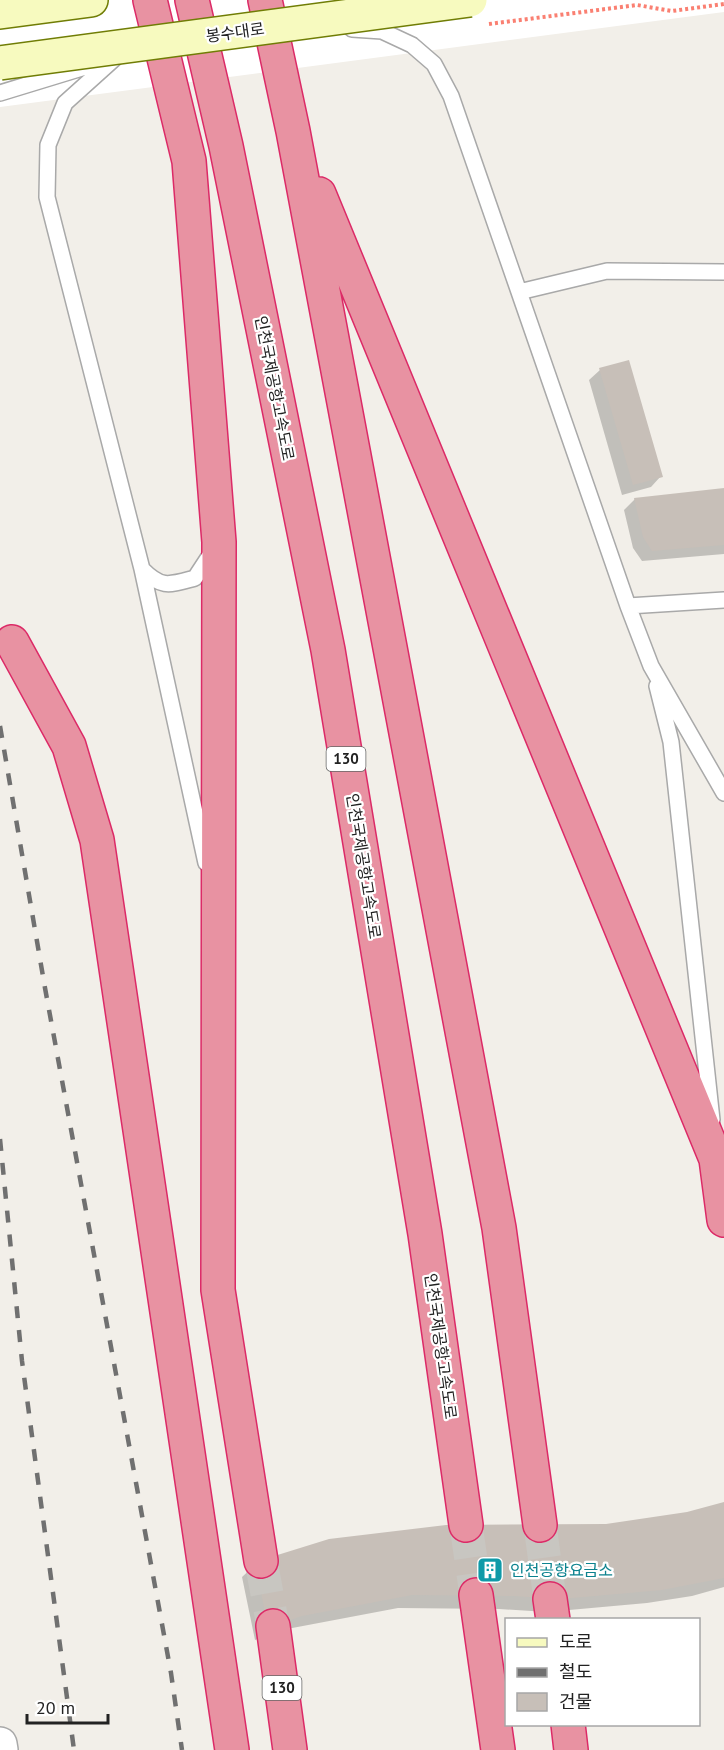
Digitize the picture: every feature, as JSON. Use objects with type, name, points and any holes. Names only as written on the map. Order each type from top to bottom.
[{"type":"highway","points":[[150,0],[189,161],[219,542],[218,1290],[261,1561]]},
{"type":"highway","name":"인천국제공항고속도로","points":[[192,0],[225,146],[328,650],[423,1223],[466,1525]]},
{"type":"highway","points":[[265,0],[293,131],[499,1228],[540,1524]]},
{"type":"highway","points":[[293,131],[720,1161],[724,1220]]},
{"type":"highway","points":[[12,642],[69,746],[97,840],[232,1750]]},
{"type":"highway","points":[[476,1595],[498,1750]]},
{"type":"highway","name":"130","points":[[273,1626],[290,1750]]},
{"type":"highway","points":[[568,1726],[571,1750]]},
{"type":"main road","points":[[0,12],[91,0]]},
{"type":"main road","name":"봉수대로","points":[[0,63],[470,0]]},
{"type":"street","points":[[0,1744],[1,1750]]},
{"type":"lane","points":[[352,29],[382,31],[412,45],[434,64],[451,96],[628,606],[651,666],[671,742],[720,1161]]},
{"type":"lane","points":[[0,93],[115,57],[155,53]]},
{"type":"lane","points":[[115,57],[65,103],[48,145],[47,197],[142,569],[219,919]]},
{"type":"lane","points":[[519,292],[607,271],[724,272]]},
{"type":"lane","points":[[142,569],[155,582],[172,584],[195,578],[219,542]]},
{"type":"lane","points":[[628,606],[724,600]]},
{"type":"lane","points":[[651,666],[724,793]]},
{"type":"pier","points":[[0,0],[724,0],[724,12],[0,107]]},
{"type":"building","points":[[629,360],[663,477],[633,485],[599,368]]},
{"type":"building","points":[[724,488],[724,545],[652,551],[643,537],[634,498]]},
{"type":"building","name":"인천공항요금소","points":[[724,1502],[724,1578],[662,1590],[561,1599],[412,1595],[302,1616],[268,1628],[255,1562],[329,1539],[446,1525],[606,1524],[687,1512]]},
{"type":"tunnel","points":[[466,1525],[476,1595]]},
{"type":"tunnel","points":[[540,1525],[550,1599]]},
{"type":"tunnel","points":[[261,1561],[273,1626]]},
{"type":"railway","points":[[0,726],[45,988],[171,1673],[182,1750]]},
{"type":"railway","points":[[0,1139],[22,1361],[74,1750]]},
{"type":"place","name":"인천공항요금소","points":[[490,1570]]}]
